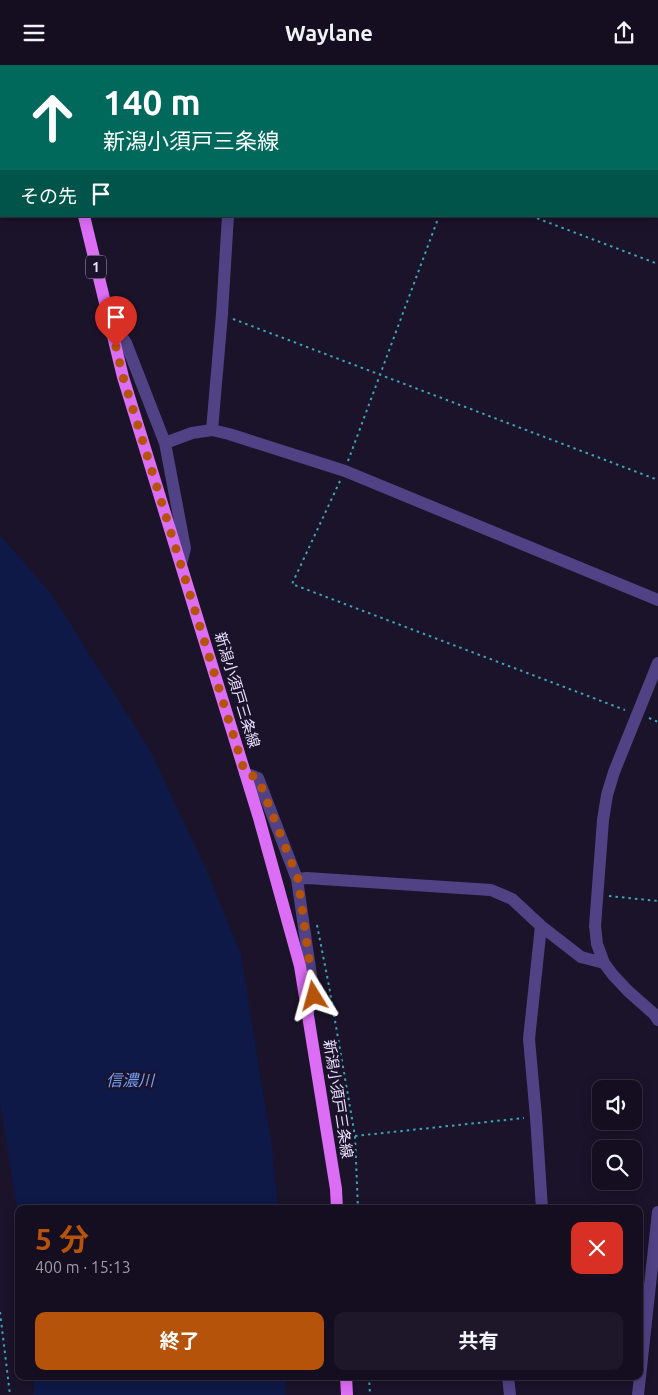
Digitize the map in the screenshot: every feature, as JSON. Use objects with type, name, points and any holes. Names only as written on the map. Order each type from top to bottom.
[{"type":"main road","name":"新潟小須戸三条線","points":[[84,217],[123,377],[245,773],[300,966],[336,1189],[337,1205]]},
{"type":"main road","points":[[346,1380],[347,1395]]},
{"type":"street","points":[[212,430],[228,217]]},
{"type":"street","points":[[108,317],[126,343],[165,443],[185,548],[181,564]]},
{"type":"street","points":[[165,443],[192,433],[212,430],[229,434],[344,471],[658,600]]},
{"type":"street","points":[[658,663],[614,772],[608,795],[603,820],[594,926],[597,944],[604,963],[628,991],[654,1014],[658,1020]]},
{"type":"street","points":[[245,773],[258,778],[298,879],[314,996],[308,1012]]},
{"type":"street","points":[[298,879],[307,878],[491,890],[512,899],[541,926],[581,957],[604,963]]},
{"type":"street","points":[[541,926],[529,1039],[542,1205]]},
{"type":"street","points":[[643,1349],[658,1212]]},
{"type":"street","points":[[508,1380],[510,1395]]},
{"type":"street","points":[[638,1395],[640,1380]]},
{"type":"path","points":[[439,217],[344,471],[292,584],[637,714]]},
{"type":"path","points":[[534,217],[658,264]]},
{"type":"path","points":[[222,315],[658,480]]},
{"type":"path","points":[[596,894],[658,901]]},
{"type":"path","points":[[316,923],[355,1136],[358,1205]]},
{"type":"path","points":[[355,1136],[536,1117]]},
{"type":"path","points":[[0,1312],[10,1395]]},
{"type":"path","points":[[369,1380],[370,1395]]},
{"type":"water","name":"信濃川","points":[[0,535],[52,595],[151,752],[205,867],[241,954],[272,1149],[278,1205],[17,1205],[0,1104]]},
{"type":"water","points":[[34,1380],[285,1380],[286,1395],[34,1395]]},
{"type":"route","points":[[116,347],[123,377],[245,773],[258,778],[298,879],[314,996]]}]
